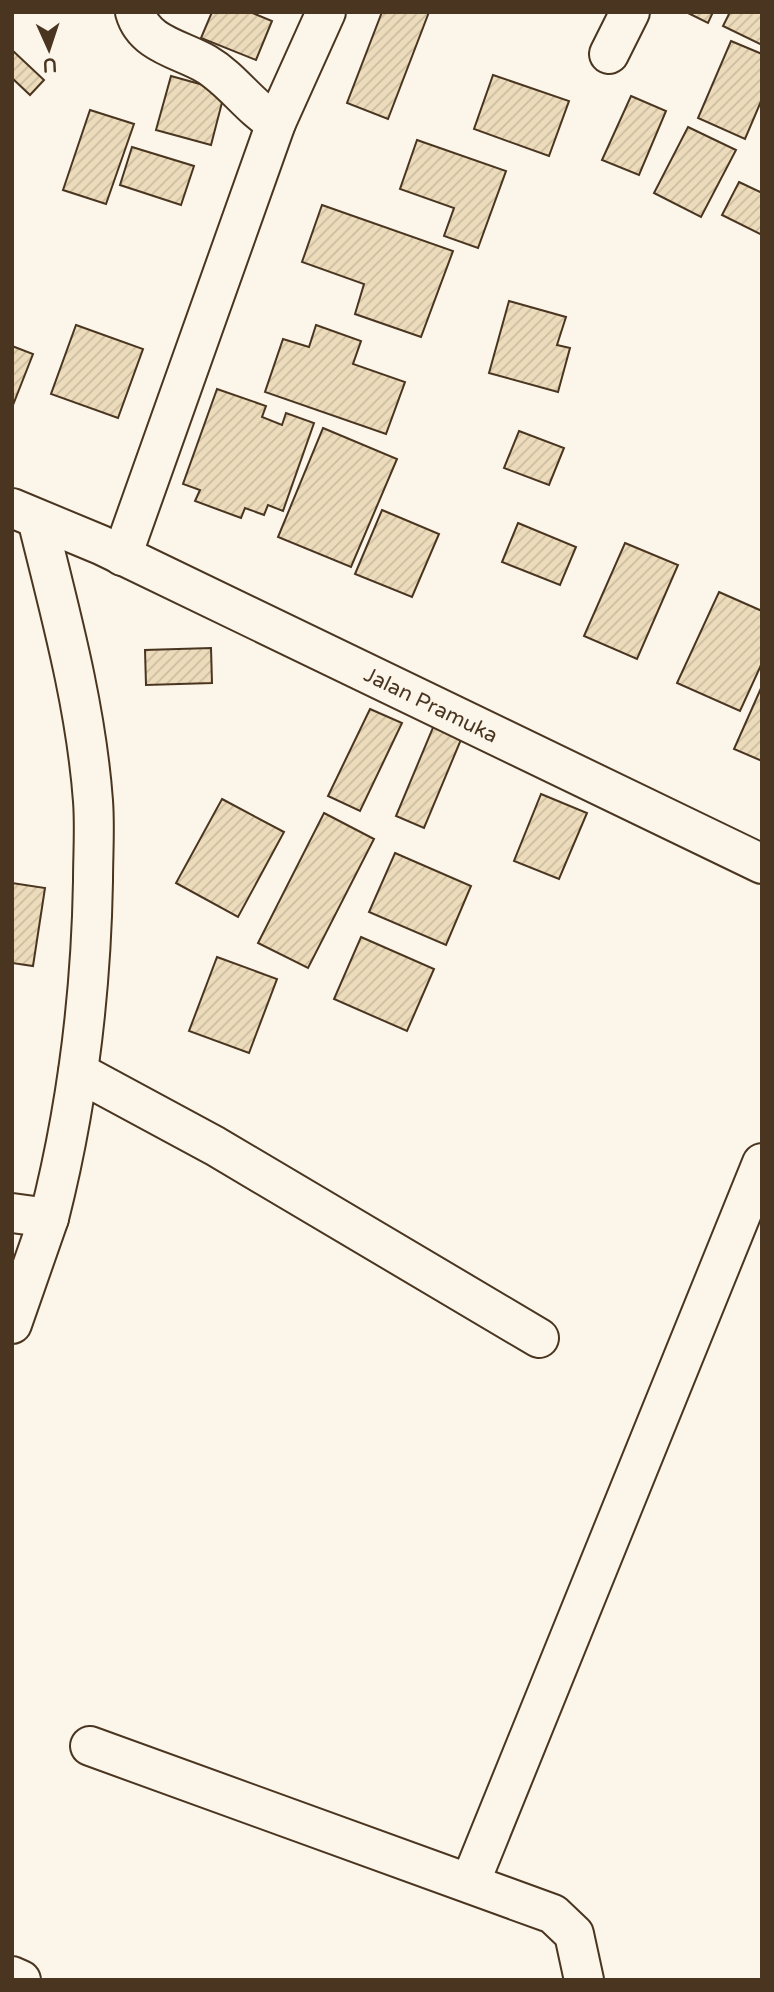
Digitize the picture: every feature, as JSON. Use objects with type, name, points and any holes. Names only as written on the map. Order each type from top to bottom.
[{"type":"street","points":[[135,12],[138,24],[152,38],[207,65],[230,83],[255,111],[276,123]]},
{"type":"street","points":[[112,551],[276,123],[326,12]]},
{"type":"street","points":[[609,54],[630,12]]},
{"type":"street","points":[[12,1324],[49,1218],[67,1147],[91,954],[94,804],[88,748],[64,628],[37,519]]},
{"type":"street","name":"Jalan Pramuka","points":[[37,519],[112,551],[762,864]]},
{"type":"street","points":[[78,1072],[215,1146],[539,1338]]},
{"type":"street","points":[[470,1883],[762,1163]]},
{"type":"street","points":[[12,1213],[49,1218]]},
{"type":"street","points":[[90,1746],[553,1914],[574,1934],[584,1980]]},
{"type":"street","points":[[12,1976],[21,1980]]},
{"type":"building","points":[[212,12],[250,12],[272,21],[256,60],[201,38]]},
{"type":"building","points":[[382,12],[429,12],[388,119],[347,103]]},
{"type":"building","points":[[686,12],[713,12],[708,23]]},
{"type":"building","points":[[730,12],[762,12],[762,45],[723,26]]},
{"type":"building","points":[[731,41],[762,54],[762,99],[745,139],[698,118]]},
{"type":"building","points":[[12,50],[44,80],[30,95],[12,78]]},
{"type":"building","points":[[493,75],[569,101],[549,156],[474,129]]},
{"type":"building","points":[[171,76],[225,91],[211,145],[156,130]]},
{"type":"building","points":[[631,96],[666,111],[639,175],[602,160]]},
{"type":"building","points":[[90,110],[134,124],[106,204],[63,190]]},
{"type":"building","points":[[688,127],[736,150],[701,217],[654,193]]},
{"type":"building","points":[[417,140],[506,171],[478,248],[444,236],[454,208],[400,189]]},
{"type":"building","points":[[132,147],[194,166],[181,205],[120,185]]},
{"type":"building","points":[[739,182],[760,192],[762,189],[762,235],[722,215]]},
{"type":"building","points":[[322,205],[453,251],[421,337],[355,314],[364,284],[302,262]]},
{"type":"building","points":[[509,301],[566,317],[557,345],[570,348],[558,392],[489,373]]},
{"type":"building","points":[[76,325],[143,349],[118,418],[51,394]]},
{"type":"building","points":[[316,325],[361,341],[353,364],[405,382],[386,434],[265,392],[283,339],[309,347]]},
{"type":"building","points":[[12,346],[33,354],[13,405],[12,404]]},
{"type":"building","points":[[217,389],[266,406],[262,417],[282,425],[286,413],[314,423],[283,511],[268,505],[264,515],[245,508],[241,518],[195,501],[200,490],[183,484]]},
{"type":"building","points":[[323,428],[397,459],[351,567],[278,537]]},
{"type":"building","points":[[519,431],[564,448],[549,485],[504,468]]},
{"type":"building","points":[[382,510],[439,534],[412,597],[355,574]]},
{"type":"building","points":[[518,523],[576,547],[560,585],[502,562]]},
{"type":"building","points":[[625,543],[678,565],[637,659],[584,636]]},
{"type":"building","points":[[719,592],[762,611],[762,663],[740,711],[677,683]]},
{"type":"building","points":[[211,648],[212,683],[146,685],[145,650]]},
{"type":"building","points":[[762,686],[762,761],[734,749]]},
{"type":"building","points":[[370,709],[402,723],[360,811],[328,796]]},
{"type":"building","points":[[437,718],[465,730],[424,828],[396,816]]},
{"type":"building","points":[[541,794],[587,813],[559,879],[514,861]]},
{"type":"building","points":[[222,799],[284,832],[238,917],[176,883]]},
{"type":"building","points":[[324,813],[374,839],[308,968],[258,943]]},
{"type":"building","points":[[395,853],[471,886],[446,945],[369,912]]},
{"type":"building","points":[[12,883],[45,888],[33,966],[12,963]]},
{"type":"building","points":[[361,937],[434,969],[407,1031],[334,999]]},
{"type":"building","points":[[217,957],[277,979],[249,1053],[189,1031]]}]
